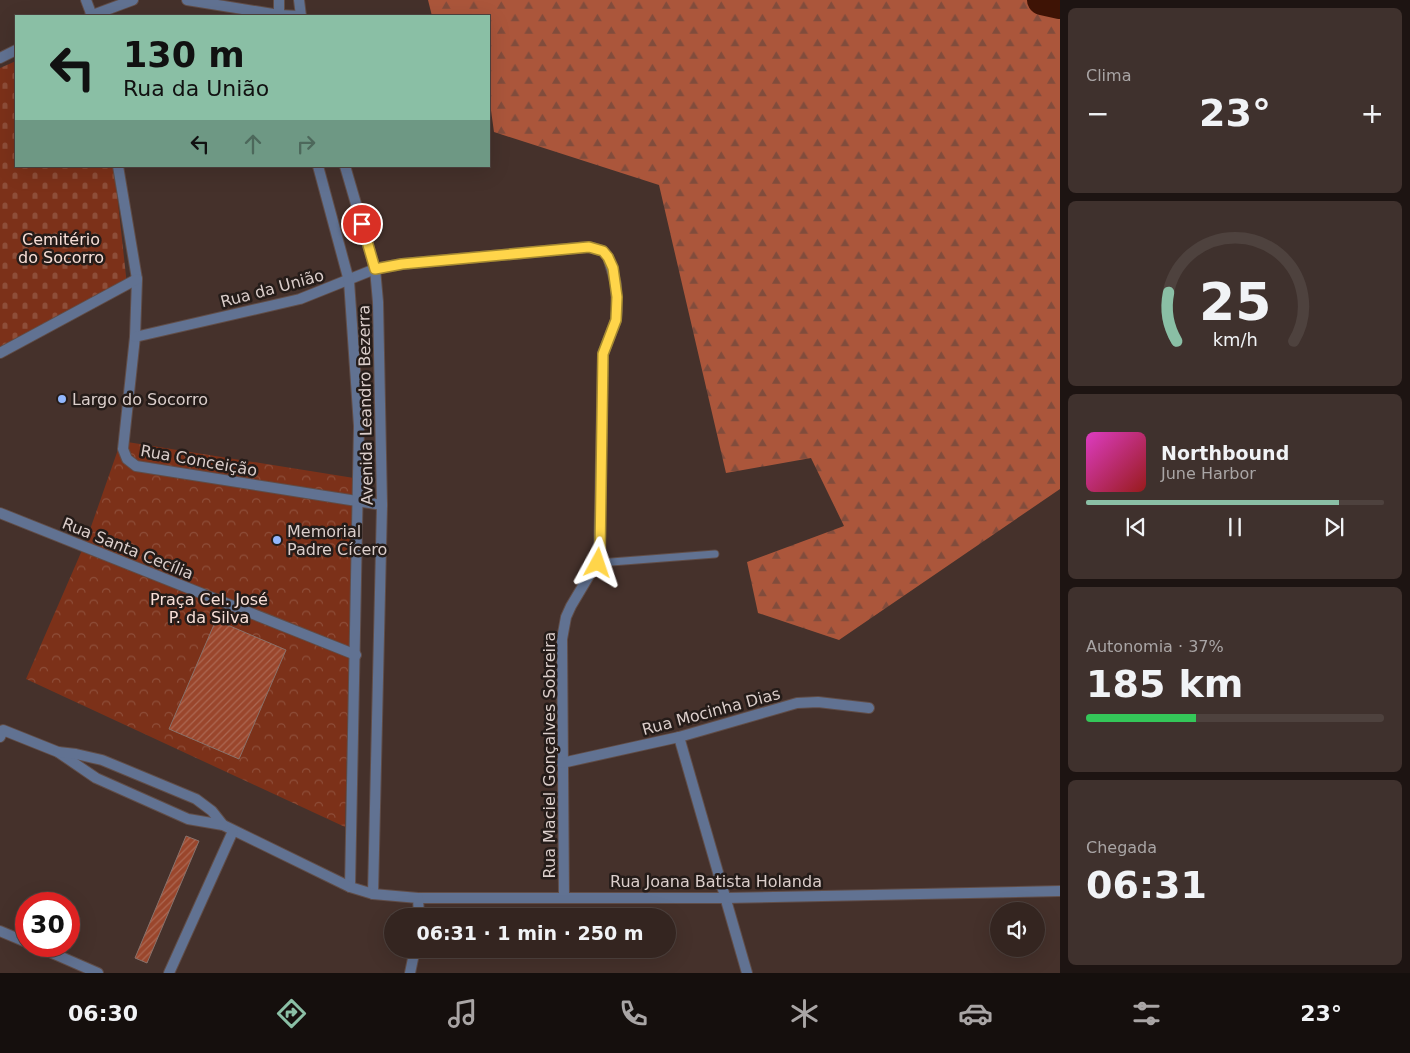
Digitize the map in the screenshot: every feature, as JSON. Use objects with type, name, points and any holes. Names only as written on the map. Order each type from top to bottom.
[{"type":"street","points":[[86,0],[92,15]]},
{"type":"street","points":[[95,15],[133,0]]},
{"type":"street","points":[[187,0],[273,15]]},
{"type":"street","points":[[279,15],[280,0]]},
{"type":"street","points":[[299,0],[301,15]]},
{"type":"street","points":[[0,58],[15,50]]},
{"type":"street","name":"Rua Conceição","points":[[118,167],[137,280],[135,337],[123,449],[127,460],[131,463],[382,505]]},
{"type":"street","name":"Avenida Leandro Bezerra","points":[[318,167],[349,281],[359,426],[350,887]]},
{"type":"street","name":"Avenida Leandro Bezerra","points":[[345,167],[375,269],[382,426],[382,505],[372,894]]},
{"type":"street","name":"Rua da União","points":[[135,337],[300,299],[375,269],[402,264],[589,247],[603,251],[613,268],[617,311],[616,320],[603,354],[600,554],[598,563]]},
{"type":"street","points":[[0,353],[137,280]]},
{"type":"street","name":"Rua Santa Cecília","points":[[0,513],[356,654]]},
{"type":"street","name":"Rua Maciel Gonçalves Sobreira","points":[[564,896],[562,763],[564,627],[571,606],[598,563]]},
{"type":"street","name":"Rua Mocinha Dias","points":[[562,763],[679,737],[797,704],[818,702],[869,708]]},
{"type":"street","points":[[1,732],[58,752],[102,760],[196,799],[212,811],[223,826]]},
{"type":"street","points":[[679,737],[747,973]]},
{"type":"street","points":[[58,752],[96,778],[188,819],[223,826],[350,887],[372,894]]},
{"type":"street","points":[[169,973],[233,831]]},
{"type":"street","name":"Rua Joana Batista Holanda","points":[[372,894],[418,898],[564,896],[725,898],[1060,891]]},
{"type":"street","points":[[418,898],[419,908]]},
{"type":"street","points":[[0,931],[15,937]]},
{"type":"street","points":[[61,957],[98,973]]},
{"type":"street","points":[[410,973],[413,958]]},
{"type":"lane","points":[[598,563],[715,554]]},
{"type":"green space","points":[[428,0],[1060,0],[1060,489],[839,640],[758,613],[747,562],[844,526],[811,458],[726,473],[659,185],[494,132],[490,103],[490,15],[432,15]]},
{"type":"green space","name":"Cemitério do Socorro","points":[[15,61],[15,167],[114,167],[127,285],[0,357],[0,68]]},
{"type":"green space","name":"Praça Cel. José P. da Silva","points":[[121,441],[354,478],[345,827],[26,679],[86,541]]},
{"type":"building","points":[[216,620],[286,650],[239,759],[169,729]]},
{"type":"building","points":[[186,836],[199,841],[147,963],[135,958]]},
{"type":"waterway","points":[[1042,0],[1060,4]]},
{"type":"place","name":"Largo do Socorro","points":[[62,399]]},
{"type":"place","name":"Memorial Padre Cícero","points":[[277,540]]},
{"type":"route","points":[[362,224],[375,269],[402,264],[589,247],[603,251],[608,257],[613,268],[616,284],[617,311],[616,320],[603,354],[600,554],[598,563]]}]
